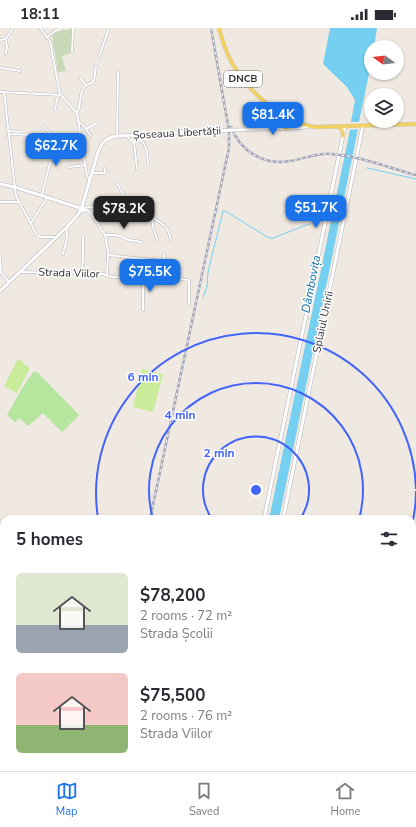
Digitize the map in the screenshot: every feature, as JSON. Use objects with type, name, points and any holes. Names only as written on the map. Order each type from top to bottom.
[{"type":"main road","name":"DNCB","points":[[219,28],[228,55],[243,79],[267,103],[290,119],[302,124],[318,127],[416,124]]},
{"type":"main road","points":[[287,128],[292,122],[290,119]]},
{"type":"main road","points":[[287,128],[302,124]]},
{"type":"main road","name":"Splaiul Unirii","points":[[284,515],[363,125]]},
{"type":"main road","name":"Șoseaua Libertății","points":[[0,291],[77,216],[82,208],[98,152],[102,144],[110,138],[126,135],[301,128],[310,126]]},
{"type":"main road","points":[[336,126],[342,129],[343,136]]},
{"type":"main road","name":"Splaiul Unirii","points":[[265,515],[345,126]]},
{"type":"main road","points":[[0,184],[15,187],[82,208]]},
{"type":"street","points":[[5,40],[13,28]]},
{"type":"street","points":[[40,28],[51,44],[61,95],[77,113],[87,177],[90,180]]},
{"type":"street","points":[[47,37],[57,29],[61,28]]},
{"type":"street","points":[[72,52],[73,28]]},
{"type":"street","points":[[99,57],[109,28]]},
{"type":"street","points":[[0,40],[5,40]]},
{"type":"street","points":[[5,40],[7,41],[6,54]]},
{"type":"street","points":[[77,113],[80,108],[81,94],[86,85],[91,84],[94,81],[96,66]]},
{"type":"street","points":[[0,68],[20,71]]},
{"type":"street","points":[[117,136],[118,72]]},
{"type":"street","points":[[80,78],[86,85]]},
{"type":"street","points":[[0,92],[61,95]]},
{"type":"street","points":[[4,92],[18,202],[39,237],[56,237]]},
{"type":"street","points":[[55,109],[58,95]]},
{"type":"street","points":[[79,122],[91,136]]},
{"type":"street","points":[[86,130],[97,123]]},
{"type":"street","points":[[44,126],[52,136]]},
{"type":"street","points":[[8,132],[21,132]]},
{"type":"street","points":[[8,132],[52,136],[60,139],[81,138]]},
{"type":"street","points":[[126,135],[134,142],[142,142],[146,148],[148,164]]},
{"type":"street","points":[[42,196],[51,159],[59,152],[60,139]]},
{"type":"street","points":[[134,142],[137,169]]},
{"type":"street","points":[[28,143],[47,144],[60,147]]},
{"type":"street","points":[[69,167],[86,165]]},
{"type":"street","points":[[92,173],[104,173],[105,169]]},
{"type":"street","points":[[116,182],[125,197],[127,205]]},
{"type":"street","points":[[31,223],[47,198]]},
{"type":"street","points":[[0,202],[18,202]]},
{"type":"street","points":[[82,208],[107,204],[127,205],[143,208],[152,217],[166,226],[171,240]]},
{"type":"street","points":[[82,208],[92,214],[105,235],[108,255],[106,275]]},
{"type":"street","points":[[152,217],[153,227],[157,239]]},
{"type":"street","points":[[63,254],[67,237],[66,228]]},
{"type":"street","points":[[105,235],[115,235],[129,240],[142,242]]},
{"type":"street","points":[[81,274],[83,260],[83,236]]},
{"type":"street","points":[[108,255],[162,261],[164,260],[164,254]]},
{"type":"street","points":[[0,255],[1,273],[9,282]]},
{"type":"street","name":"Strada Viilor","points":[[20,272],[189,280],[189,304]]},
{"type":"street","points":[[143,277],[143,310]]},
{"type":"green space","points":[[73,29],[71,53],[62,56],[66,71],[58,72],[52,36],[59,31]]},
{"type":"green space","points":[[18,359],[30,368],[17,393],[4,386]]},
{"type":"green space","points":[[142,369],[163,374],[153,412],[133,407]]},
{"type":"green space","points":[[34,371],[38,373],[79,415],[62,432],[43,413],[28,426],[19,418],[15,422],[7,415]]},
{"type":"water","points":[[330,28],[377,28],[375,40],[364,40],[364,80],[368,80],[366,88],[364,88],[364,98],[359,122],[351,122],[355,100],[347,87],[323,64]]},
{"type":"water","points":[[358,129],[280,515],[270,515],[350,130]]},
{"type":"waterway","points":[[367,168],[416,179]]},
{"type":"waterway","points":[[203,297],[207,287],[208,272],[223,211],[269,238],[273,238],[309,224]]},
{"type":"railway","points":[[151,515],[229,148],[229,131],[211,28]]},
{"type":"railway","points":[[231,127],[240,143],[247,150],[262,159],[280,162],[316,155],[343,155],[416,175]]},
{"type":"water label","name":"Dâmbovița","points":[[311,284]]}]
